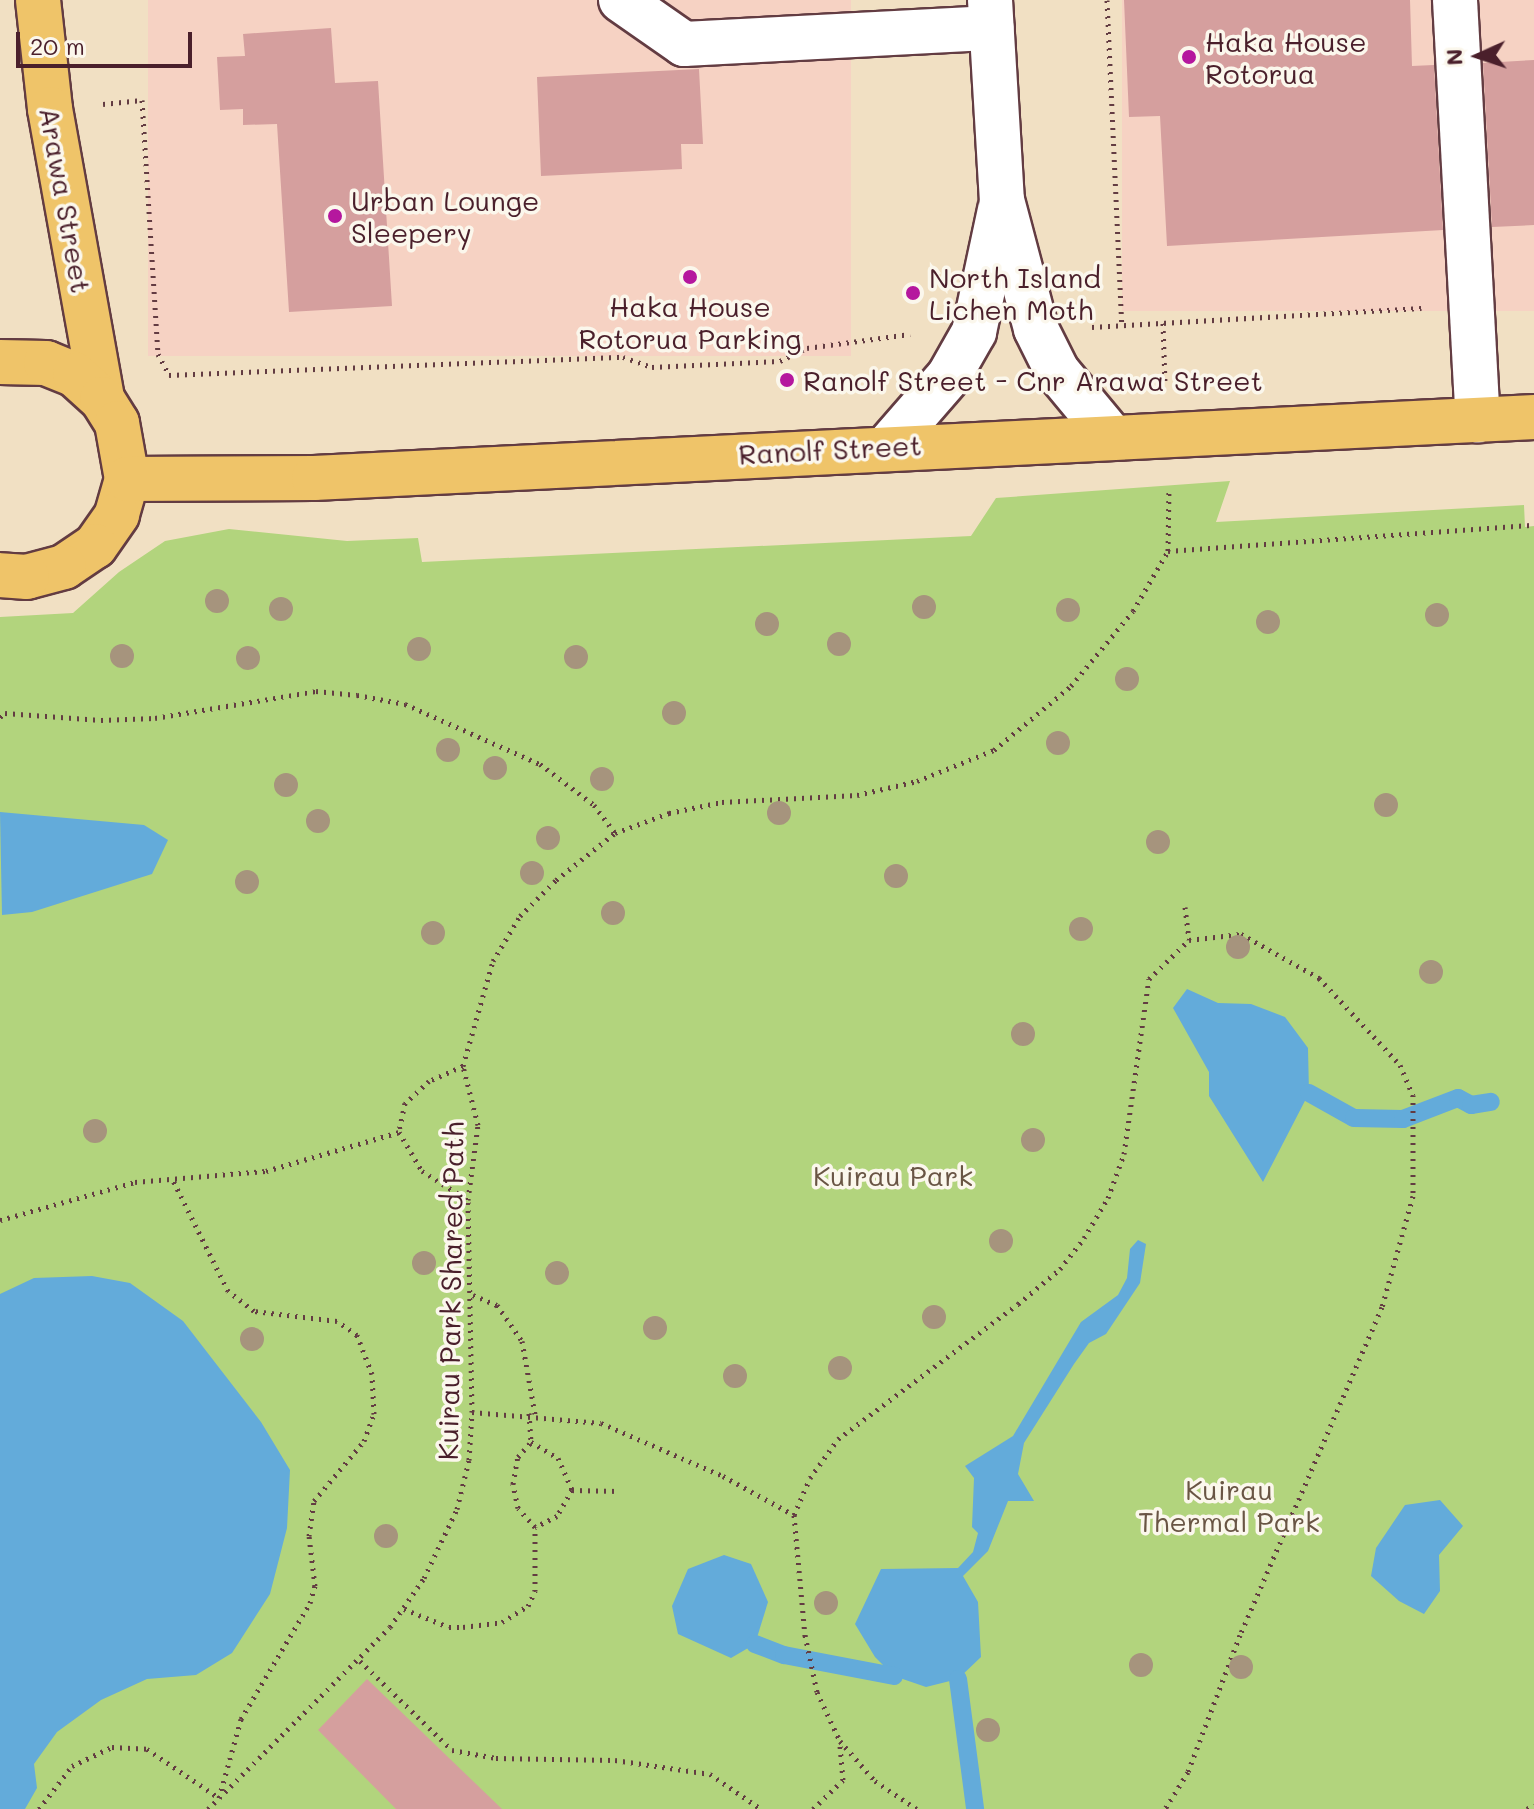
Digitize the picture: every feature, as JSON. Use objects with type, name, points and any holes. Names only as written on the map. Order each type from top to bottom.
[{"type":"main road","name":"Arawa Street","points":[[38,0],[50,109],[102,399]]},
{"type":"main road","points":[[0,362],[46,363],[75,375],[102,399],[121,436],[127,479],[117,515],[95,546],[64,567],[27,577],[0,575]]},
{"type":"main road","name":"Ranolf Street","points":[[127,479],[314,478],[889,445],[1534,417]]},
{"type":"street","points":[[621,0],[684,44],[991,14],[1002,200],[1036,329],[1057,371],[1111,436]]},
{"type":"street","points":[[1455,0],[1478,420]]},
{"type":"street","points":[[889,445],[949,376],[974,332],[1002,200]]},
{"type":"path","points":[[1107,0],[1122,325]]},
{"type":"path","points":[[100,104],[142,100],[158,354],[169,375],[623,357],[652,367],[780,361],[807,348],[924,333]]},
{"type":"path","points":[[1082,328],[1470,305]]},
{"type":"path","points":[[1163,323],[1165,374]]},
{"type":"path","points":[[468,1200],[422,1171],[399,1132],[405,1103],[429,1081],[463,1066],[493,961],[520,916],[556,880],[615,833],[669,813],[722,802],[857,795],[917,781],[994,750],[1071,686],[1133,611],[1168,551],[1169,488]]},
{"type":"path","points":[[1168,551],[1534,525]]},
{"type":"path","points":[[0,717],[5,713],[101,720],[155,718],[316,691],[405,704],[540,764],[594,805],[615,833]]},
{"type":"path","points":[[1185,907],[1189,940]]},
{"type":"path","points":[[917,1809],[875,1781],[840,1741],[817,1692],[805,1635],[794,1515],[810,1478],[838,1439],[1018,1304],[1060,1269],[1084,1238],[1108,1198],[1124,1154],[1149,979],[1189,940],[1241,934],[1319,978],[1400,1065],[1413,1095],[1413,1196],[1382,1307],[1240,1635],[1188,1772],[1165,1809]]},
{"type":"path","name":"Kuirau Park Shared Path","points":[[208,1809],[360,1661],[404,1609],[457,1509],[469,1460],[472,1412],[473,1295],[468,1200],[478,1125],[463,1066]]},
{"type":"path","points":[[0,1220],[135,1182],[266,1171],[399,1132]]},
{"type":"path","points":[[39,1809],[72,1766],[121,1747],[147,1749],[169,1760],[219,1798],[241,1719],[310,1603],[315,1586],[309,1536],[314,1501],[364,1441],[374,1414],[372,1374],[357,1335],[337,1321],[273,1316],[254,1311],[228,1291],[173,1180]]},
{"type":"path","points":[[404,1609],[449,1627],[520,1615],[535,1591],[535,1527],[518,1508],[513,1484],[518,1457],[531,1442],[532,1413],[522,1341],[497,1305],[473,1295]]},
{"type":"path","points":[[472,1412],[532,1413],[601,1423],[723,1476],[794,1515]]},
{"type":"path","points":[[531,1442],[558,1458],[572,1490]]},
{"type":"path","points":[[535,1527],[557,1516],[572,1490]]},
{"type":"path","points":[[572,1490],[619,1491]]},
{"type":"path","points":[[360,1661],[452,1750],[496,1758],[615,1760],[710,1774],[761,1809]]},
{"type":"path","points":[[813,1809],[843,1780],[840,1741]]},
{"type":"path","points":[[1527,1809],[1534,1805]]},
{"type":"shaded area","points":[[148,0],[851,0],[851,356],[148,356]]},
{"type":"shaded area","points":[[1122,0],[1534,0],[1534,311],[1122,311]]},
{"type":"green space","name":"Kuirau Park","points":[[1230,481],[1216,522],[1524,505],[1525,527],[1534,526],[1534,1809],[0,1809],[0,617],[73,613],[119,572],[165,541],[229,529],[347,541],[418,538],[422,562],[971,536],[996,498]]},
{"type":"water","points":[[0,812],[144,825],[168,840],[152,874],[32,912],[2,915]]},
{"type":"water","points":[[1187,989],[1218,1003],[1251,1004],[1285,1017],[1308,1048],[1309,1093],[1263,1182],[1209,1096],[1209,1072],[1173,1008]]},
{"type":"water","points":[[1138,1240],[1146,1244],[1140,1283],[1106,1334],[1089,1343],[1024,1443],[1018,1474],[1034,1501],[1008,1501],[988,1551],[963,1576],[978,1602],[981,1657],[958,1679],[926,1687],[894,1676],[875,1657],[855,1624],[881,1569],[958,1568],[973,1552],[978,1533],[972,1527],[974,1478],[965,1466],[1013,1436],[1081,1322],[1118,1295],[1127,1278],[1130,1249]]},
{"type":"water","points":[[92,1276],[130,1283],[183,1321],[261,1422],[290,1470],[287,1528],[270,1594],[232,1653],[196,1675],[147,1679],[101,1700],[57,1732],[34,1764],[37,1788],[25,1809],[0,1809],[0,1294],[34,1278]]},
{"type":"water","points":[[1440,1500],[1463,1526],[1439,1555],[1440,1591],[1424,1614],[1399,1601],[1371,1576],[1376,1548],[1405,1505]]},
{"type":"water","points":[[724,1555],[751,1564],[768,1602],[755,1644],[731,1658],[678,1634],[672,1606],[688,1569]]},
{"type":"building","points":[[1124,0],[1410,0],[1412,66],[1434,65],[1443,230],[1167,246],[1160,116],[1129,117]]},
{"type":"building","name":"Urban Lounge Sleepery","points":[[331,28],[335,83],[378,81],[392,306],[289,312],[277,124],[243,125],[243,109],[220,110],[217,57],[245,56],[243,34]]},
{"type":"building","points":[[1534,60],[1534,225],[1492,227],[1483,63]]},
{"type":"building","points":[[699,69],[703,144],[681,144],[682,169],[541,176],[537,77]]},
{"type":"building","points":[[367,1679],[502,1809],[396,1809],[318,1730]]},
{"type":"waterway","points":[[1309,1093],[1354,1118],[1403,1119],[1458,1098],[1471,1105],[1491,1102]]},
{"type":"waterway","points":[[755,1644],[784,1655],[894,1676]]},
{"type":"waterway","points":[[958,1679],[975,1809]]},
{"type":"place","name":"Haka House Rotorua","points":[[1189,57]]},
{"type":"place","name":"Urban Lounge Sleepery","points":[[335,216]]},
{"type":"place","name":"Haka House Rotorua Parking","points":[[690,277]]},
{"type":"place","name":"North Island Lichen Moth","points":[[913,293]]},
{"type":"place","name":"Ranolf Street - Cnr Arawa Street","points":[[787,380]]},
{"type":"park label","name":"Kuirau Thermal Park","points":[[1229,1505]]}]
